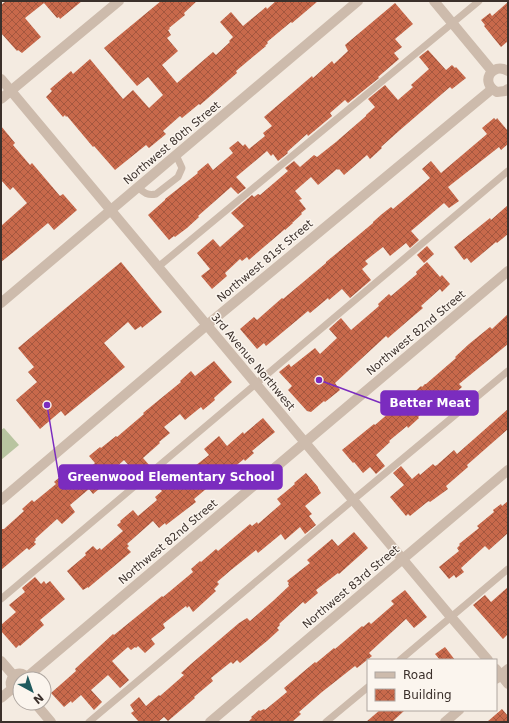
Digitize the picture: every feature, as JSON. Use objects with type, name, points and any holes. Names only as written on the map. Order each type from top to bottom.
[{"type":"street","points":[[1,99],[119,1]]},
{"type":"street","name":"Northwest 80th Street","points":[[1,303],[358,1]]},
{"type":"street","points":[[434,1],[492,71]]},
{"type":"street","points":[[508,71],[498,68],[492,71],[488,79],[488,84],[497,92],[505,92],[508,90]]},
{"type":"street","name":"3rd Avenue Northwest","points":[[1,79],[487,659]]},
{"type":"street","name":"Northwest 81st Street","points":[[1,500],[207,325],[492,89]]},
{"type":"street","name":"Northwest 82nd Street","points":[[35,671],[508,271]]},
{"type":"street","name":"Northwest 83rd Street","points":[[210,722],[508,470]]},
{"type":"street","points":[[1,661],[12,674]]},
{"type":"street","points":[[500,673],[508,684]]},
{"type":"street","points":[[1,698],[12,692]]},
{"type":"street","points":[[42,711],[51,722]]},
{"type":"street","points":[[445,722],[458,711]]},
{"type":"lane","points":[[158,268],[479,1]]},
{"type":"lane","points":[[138,187],[146,194],[156,194],[178,177],[182,168],[176,155]]},
{"type":"lane","points":[[1,599],[508,171]]},
{"type":"lane","points":[[89,722],[508,371]]},
{"type":"lane","points":[[401,659],[508,569]]},
{"type":"lane","points":[[326,722],[367,688]]},
{"type":"green space","points":[[4,428],[19,445],[1,460],[1,430]]},
{"type":"building","points":[[6,1],[82,1],[60,19],[59,17],[57,18],[44,3],[25,18],[41,37],[22,53],[18,50],[17,51],[1,33],[1,5]]},
{"type":"building","points":[[161,1],[197,1],[184,13],[185,15],[168,30],[171,35],[167,38],[178,51],[162,65],[177,83],[213,52],[216,55],[230,42],[229,41],[233,37],[220,22],[231,12],[243,26],[266,7],[267,9],[276,1],[318,1],[267,42],[268,43],[266,46],[236,71],[237,73],[200,105],[199,104],[182,118],[180,116],[163,131],[166,134],[149,148],[146,145],[115,170],[67,116],[66,117],[65,115],[63,117],[46,97],[52,91],[50,89],[71,71],[73,74],[90,59],[123,99],[133,90],[149,108],[163,95],[148,77],[137,86],[104,48]]},
{"type":"building","points":[[508,2],[508,41],[501,47],[481,20],[490,13],[492,16]]},
{"type":"building","points":[[395,3],[413,24],[395,39],[402,47],[394,53],[399,59],[378,77],[379,78],[348,103],[345,100],[330,113],[332,116],[308,136],[307,134],[278,161],[273,154],[271,156],[267,151],[236,177],[246,188],[238,194],[231,187],[198,216],[199,217],[187,228],[169,240],[148,215],[208,163],[213,170],[233,153],[229,148],[238,141],[243,146],[245,144],[249,149],[265,136],[263,133],[272,126],[264,117],[312,76],[313,78],[332,61],[334,64],[348,51],[345,45]]},
{"type":"building","points":[[428,50],[446,70],[452,65],[455,68],[456,67],[466,78],[452,89],[450,87],[381,147],[382,148],[370,159],[367,155],[344,175],[339,169],[337,169],[318,185],[311,177],[295,191],[302,199],[299,200],[306,209],[301,213],[302,214],[249,260],[247,257],[242,261],[240,259],[225,273],[227,276],[212,289],[201,276],[210,269],[197,253],[213,239],[220,247],[244,226],[231,213],[252,195],[254,197],[258,194],[260,195],[288,171],[285,168],[294,161],[300,167],[314,155],[317,157],[336,142],[375,107],[368,99],[385,85],[398,100],[413,87],[411,85],[429,69],[419,57]]},
{"type":"building","points":[[494,118],[496,120],[497,118],[508,131],[508,144],[501,150],[499,147],[448,187],[459,201],[449,208],[444,203],[411,231],[419,240],[410,248],[406,243],[390,256],[383,247],[365,261],[368,264],[362,269],[371,280],[350,298],[342,289],[310,313],[308,311],[266,346],[264,343],[257,349],[240,329],[254,317],[257,320],[382,214],[391,207],[393,209],[430,178],[422,169],[431,161],[441,173],[487,134],[482,128]]},
{"type":"building","points":[[1,126],[15,143],[13,145],[30,165],[32,163],[60,196],[63,194],[77,210],[54,230],[48,223],[1,262],[1,226],[27,203],[13,187],[10,190],[1,180]]},
{"type":"building","points":[[508,205],[508,234],[471,263],[467,258],[464,260],[454,247],[490,218],[491,220]]},
{"type":"building","points":[[427,246],[434,254],[424,263],[417,255]]},
{"type":"building","points":[[121,262],[162,312],[142,328],[141,326],[135,330],[128,322],[104,343],[125,367],[65,416],[61,411],[40,429],[16,400],[37,382],[28,372],[34,367],[18,348]]},
{"type":"building","points":[[427,262],[440,277],[442,275],[450,284],[442,292],[440,289],[421,306],[423,308],[388,338],[386,336],[335,383],[340,390],[311,412],[307,411],[288,390],[292,386],[279,372],[289,364],[291,367],[315,348],[320,354],[337,338],[329,329],[341,318],[351,330],[379,306],[378,304],[389,294],[391,296],[417,274],[416,272]]},
{"type":"building","points":[[508,314],[508,344],[459,384],[462,387],[447,400],[443,395],[408,428],[407,426],[389,441],[390,442],[376,455],[385,466],[376,474],[370,467],[363,473],[342,450],[397,406],[398,407],[456,358],[455,357],[469,344],[490,327],[492,329]]},
{"type":"building","points":[[214,361],[232,382],[203,410],[201,407],[185,420],[180,414],[164,427],[170,433],[143,458],[150,466],[138,476],[124,460],[102,480],[105,484],[93,494],[89,489],[70,505],[75,512],[62,524],[57,519],[35,539],[36,540],[34,542],[36,544],[29,550],[27,548],[1,570],[1,529],[4,529],[24,511],[22,509],[32,500],[34,502],[56,484],[54,482],[68,470],[76,480],[95,463],[89,456],[116,436],[117,437],[144,414],[143,413],[181,382],[180,381],[191,371],[195,376]]},
{"type":"building","points":[[508,409],[508,429],[467,465],[468,467],[446,486],[448,489],[430,502],[429,501],[426,503],[410,516],[408,514],[406,516],[390,497],[404,485],[393,473],[401,466],[412,479],[419,473],[420,475],[433,464],[435,466],[437,465],[454,450],[457,454]]},
{"type":"building","points":[[263,418],[275,432],[252,451],[254,453],[222,477],[223,478],[213,487],[212,484],[194,499],[196,502],[166,525],[165,523],[159,528],[153,521],[127,544],[129,546],[127,548],[131,552],[88,588],[83,590],[67,571],[86,555],[85,553],[93,546],[97,550],[100,548],[101,550],[123,531],[117,525],[121,522],[120,521],[133,510],[138,516],[157,500],[155,497],[162,491],[160,489],[161,488],[183,469],[186,473],[209,455],[204,449],[219,436],[227,446],[243,432],[244,434]]},
{"type":"building","points":[[306,473],[318,487],[321,493],[305,506],[312,514],[309,516],[316,525],[305,534],[300,527],[285,540],[281,534],[258,553],[256,550],[217,582],[219,584],[214,589],[216,591],[193,612],[189,606],[187,608],[186,606],[163,624],[165,628],[151,639],[155,644],[145,653],[138,646],[131,650],[128,647],[112,661],[129,680],[120,688],[108,675],[91,690],[102,702],[94,710],[81,695],[72,703],[71,701],[64,707],[52,694],[52,692],[76,671],[75,669],[113,634],[114,635],[193,572],[191,569],[200,561],[201,562],[216,549],[218,551],[250,524],[252,526],[257,522],[258,524],[281,504],[277,499],[295,484],[294,483]]},
{"type":"building","points":[[508,501],[508,533],[489,550],[485,546],[461,568],[464,572],[456,578],[454,575],[449,579],[439,567],[459,551],[457,548],[460,545],[459,544],[479,528],[477,526],[494,512],[493,510],[501,504],[502,506]]},
{"type":"building","points":[[354,532],[368,548],[339,574],[338,573],[316,590],[318,593],[305,604],[303,602],[279,624],[280,625],[277,628],[279,630],[240,663],[237,660],[233,664],[231,662],[211,678],[213,681],[168,721],[164,717],[158,722],[139,722],[131,713],[134,711],[130,705],[139,697],[146,706],[184,675],[181,673],[239,623],[247,618],[250,621],[289,586],[287,581],[310,563],[307,560],[332,539],[338,546]]},
{"type":"building","points":[[35,577],[41,584],[44,581],[46,584],[50,581],[65,599],[40,620],[44,625],[16,648],[1,631],[1,625],[16,612],[9,605],[25,592],[22,588]]},
{"type":"building","points":[[508,587],[508,634],[503,639],[473,605],[485,595],[491,602]]},
{"type":"building","points":[[405,590],[427,617],[414,628],[406,619],[369,653],[372,656],[357,668],[355,666],[322,692],[299,712],[301,714],[292,722],[248,722],[259,710],[265,710],[287,692],[284,688],[315,662],[316,663],[334,648],[335,649],[362,626],[363,627],[369,622],[371,624],[394,604],[391,601]]},
{"type":"building","points":[[445,647],[454,659],[439,659],[435,654]]},
{"type":"building","points":[[502,709],[508,716],[508,722],[487,722]]},
{"type":"building","points":[[379,711],[404,711],[392,722],[366,722]]},
{"type":"place","name":"Better Meat","points":[[319,380]]},
{"type":"place","name":"Greenwood Elementary School","points":[[47,405]]}]
